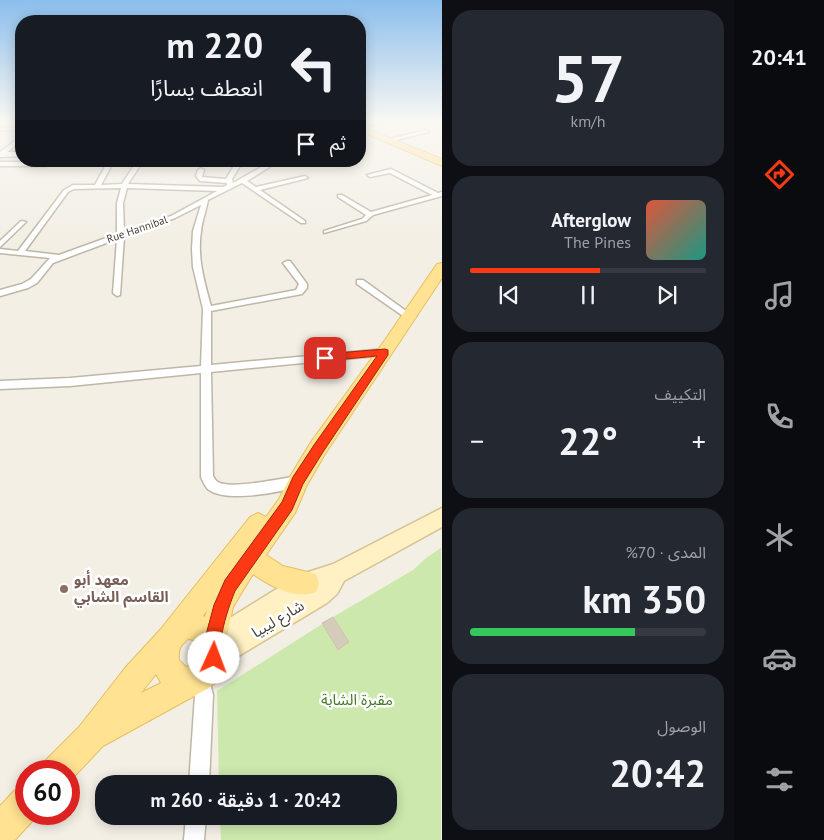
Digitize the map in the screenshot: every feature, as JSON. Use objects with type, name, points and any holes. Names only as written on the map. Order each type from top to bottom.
[{"type":"main road","points":[[68,760],[90,738],[135,678],[170,636],[287,506],[298,481],[442,267]]},
{"type":"main road","name":"شارع ليبيا","points":[[205,665],[307,583],[337,574],[442,517]]},
{"type":"main road","points":[[242,556],[279,577],[307,583]]},
{"type":"main road","points":[[205,665],[208,634],[195,626],[180,628],[170,636],[164,658],[171,674],[185,682],[205,665],[222,605],[242,556]]},
{"type":"main road","name":"شارع ليبيا","points":[[205,665],[319,595],[329,586],[337,574]]},
{"type":"main road","points":[[90,738],[205,665]]},
{"type":"main road","points":[[0,831],[15,815]]},
{"type":"street","points":[[0,164],[15,164]]},
{"type":"street","points":[[97,186],[108,167]]},
{"type":"street","points":[[117,292],[121,235],[120,203],[124,186],[136,167]]},
{"type":"street","points":[[228,185],[237,167]]},
{"type":"street","name":"Rue Hannibal","points":[[0,293],[25,286],[34,281],[44,266],[58,257],[173,217],[228,185],[244,181],[266,167]]},
{"type":"street","points":[[201,170],[200,179],[228,185]]},
{"type":"street","points":[[370,175],[391,171],[439,194]]},
{"type":"street","points":[[252,176],[270,186]]},
{"type":"street","points":[[255,189],[305,178]]},
{"type":"street","points":[[244,181],[303,222]]},
{"type":"street","points":[[21,252],[66,191],[73,187],[228,185]]},
{"type":"street","points":[[326,232],[364,220],[371,214],[439,194]]},
{"type":"street","points":[[340,196],[371,214]]},
{"type":"street","points":[[205,200],[197,230],[196,258],[207,309],[207,477],[212,486],[222,490],[235,490],[298,481]]},
{"type":"street","points":[[0,245],[23,222]]},
{"type":"street","points":[[0,251],[58,257]]},
{"type":"street","points":[[207,309],[299,292],[303,288],[303,284],[287,263]]},
{"type":"street","points":[[360,282],[410,316]]},
{"type":"street","points":[[0,385],[70,382],[385,352]]},
{"type":"street","points":[[200,775],[205,665]]},
{"type":"street","points":[[194,840],[195,825]]},
{"type":"green space","name":"مقبرة الشابة","points":[[441,548],[441,840],[221,840],[220,825],[397,825],[397,775],[219,775],[217,691],[333,617],[413,570]]},
{"type":"building","points":[[333,617],[349,642],[338,650],[322,623]]},
{"type":"place","name":"معهد أبو القاسم الشابي","points":[[64,589]]},
{"type":"route","points":[[214,658],[212,642],[222,605],[230,586],[287,506],[298,481],[318,448],[385,352],[325,358]]}]
